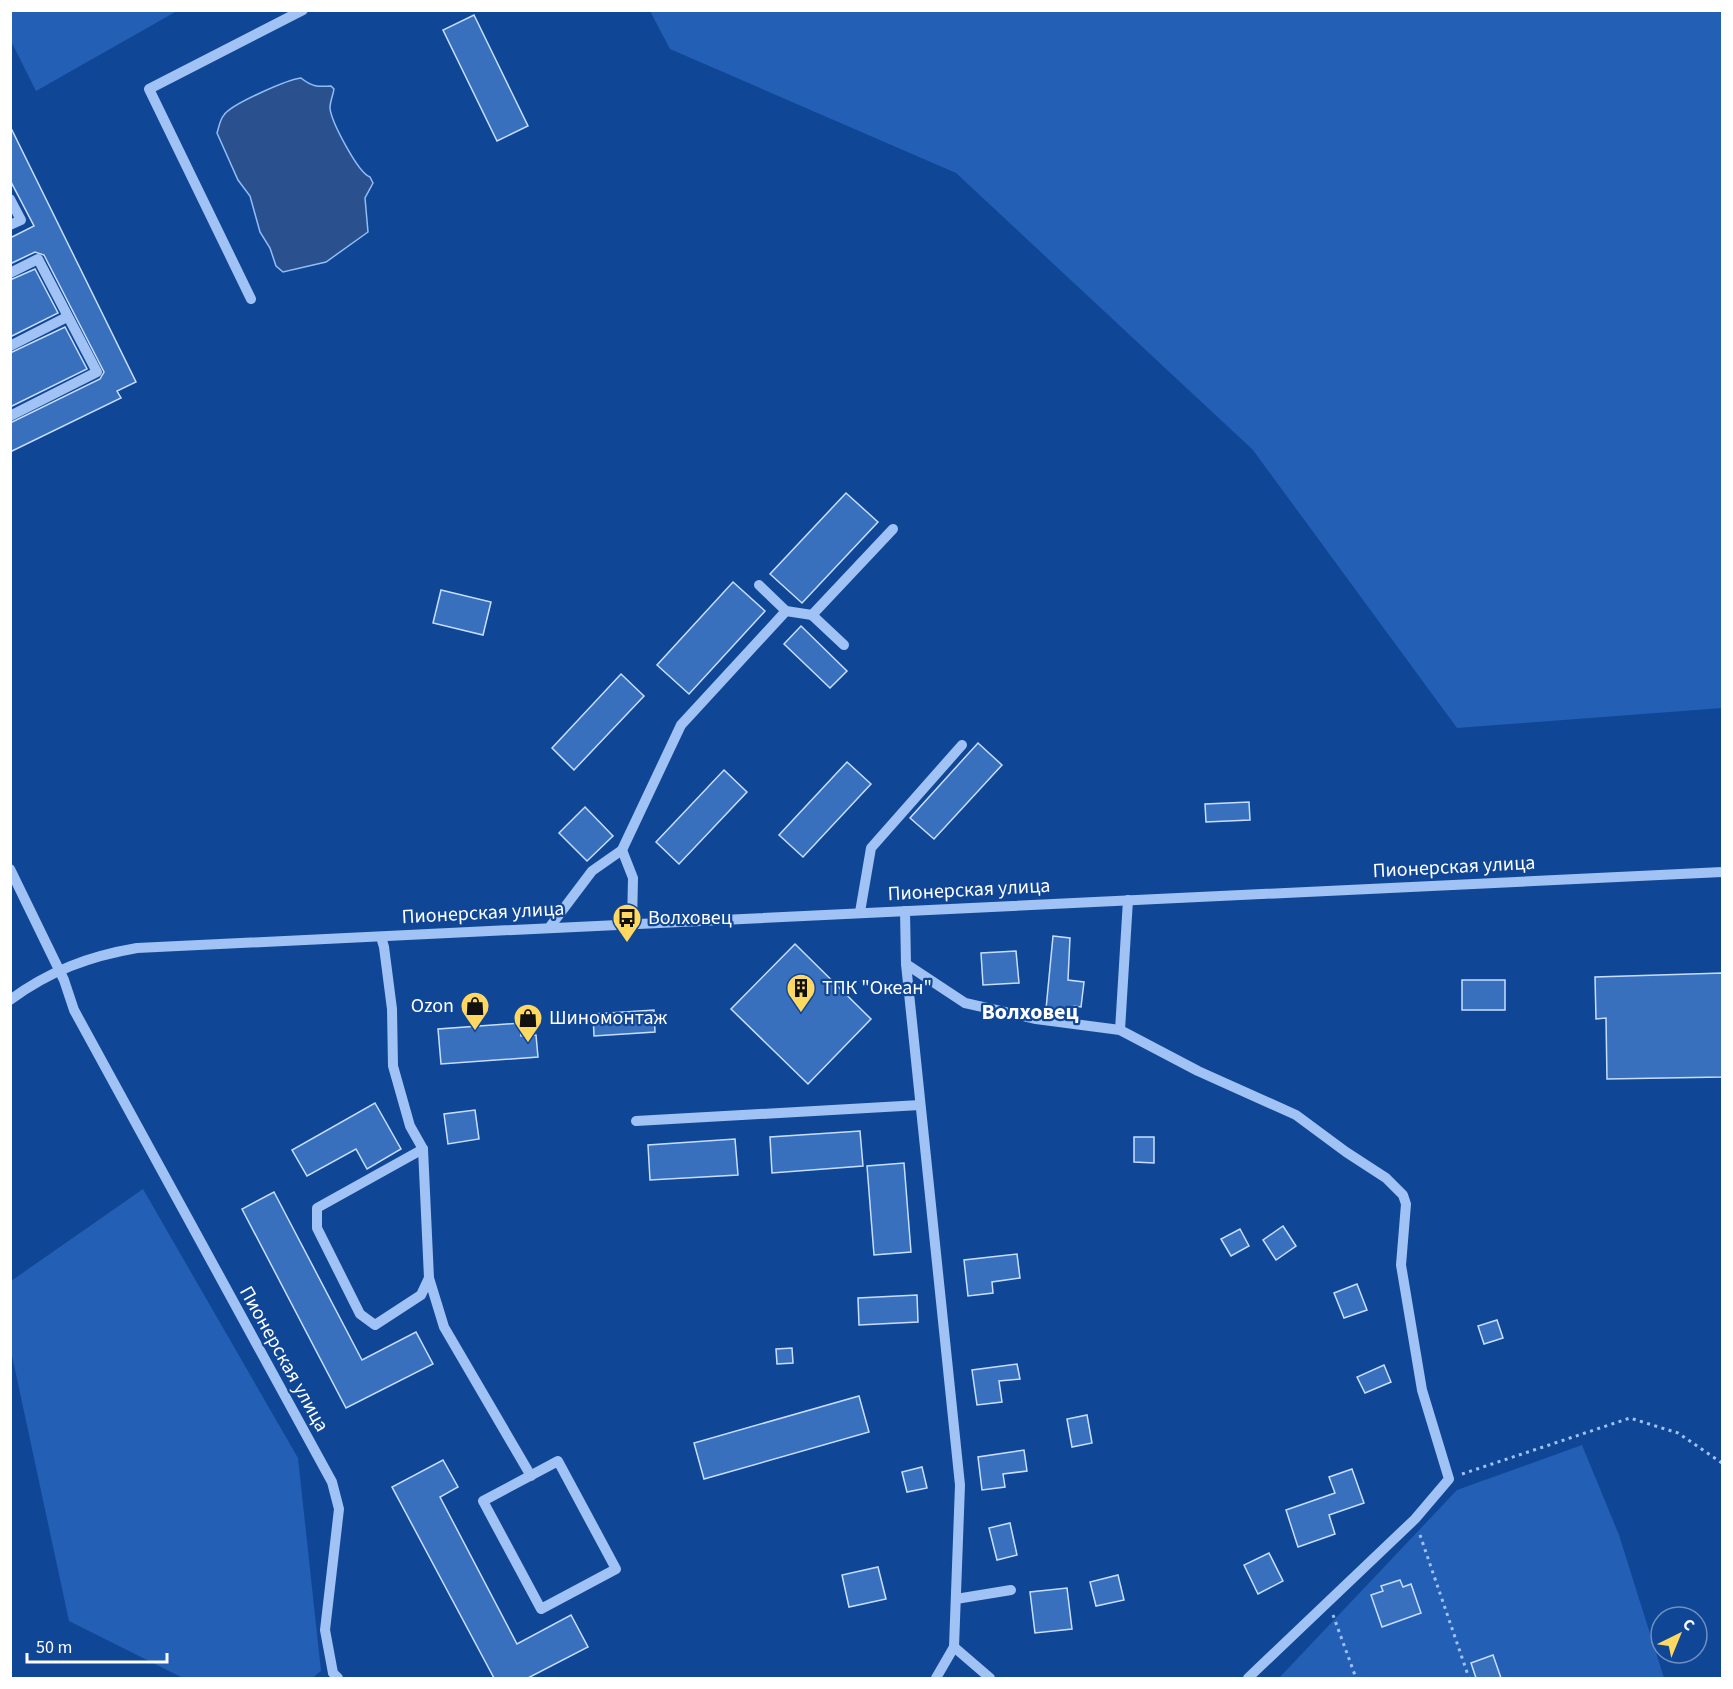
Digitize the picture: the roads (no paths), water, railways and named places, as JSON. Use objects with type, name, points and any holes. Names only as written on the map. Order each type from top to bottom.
[{"type":"street","points":[[251,299],[149,89],[303,10]]},
{"type":"street","points":[[10,199],[21,219],[10,225]]},
{"type":"street","points":[[10,273],[38,259],[97,372],[10,417]]},
{"type":"street","points":[[10,346],[67,317]]},
{"type":"street","points":[[812,615],[893,529]]},
{"type":"street","points":[[759,585],[786,611],[812,615],[844,645]]},
{"type":"street","points":[[549,927],[592,870],[622,850],[681,725],[786,611]]},
{"type":"street","points":[[860,912],[871,848],[962,745]]},
{"type":"street","points":[[622,850],[633,878],[632,924]]},
{"type":"street","name":"Пионерская улица","points":[[10,869],[80,1021],[332,1482],[339,1509],[326,1630],[333,1673],[338,1678]]},
{"type":"street","name":"Пионерская улица","points":[[10,1000],[58,970],[100,954],[137,948],[1722,872]]},
{"type":"street","points":[[1120,1030],[1128,900]]},
{"type":"street","points":[[905,911],[906,964],[960,1485],[954,1647],[936,1678]]},
{"type":"street","points":[[381,937],[392,1009],[393,1066],[410,1126],[423,1149],[429,1278],[444,1327],[531,1476]]},
{"type":"street","points":[[906,964],[965,1004],[1036,1019],[1120,1030],[1198,1071],[1296,1115],[1386,1178],[1403,1195],[1406,1204],[1401,1265],[1422,1390],[1449,1479],[1415,1519],[1248,1678]]},
{"type":"street","points":[[636,1120],[920,1105]]},
{"type":"street","points":[[423,1149],[317,1208],[316,1228],[360,1314],[375,1325],[421,1296],[429,1278]]},
{"type":"street","points":[[558,1461],[616,1569],[541,1609],[483,1501],[531,1476],[558,1461]]},
{"type":"street","points":[[956,1599],[1011,1590]]},
{"type":"street","points":[[954,1647],[990,1678]]},
{"type":"place","name":"Волховец","points":[[627,944]]},
{"type":"place","name":"ТПК \"Океан\"","points":[[801,1014]]},
{"type":"place","name":"Ozon","points":[[475,1032]]},
{"type":"place","name":"Шиномонтаж","points":[[528,1044]]},
{"type":"district","name":"Волховец","points":[[1030,1012]]}]
